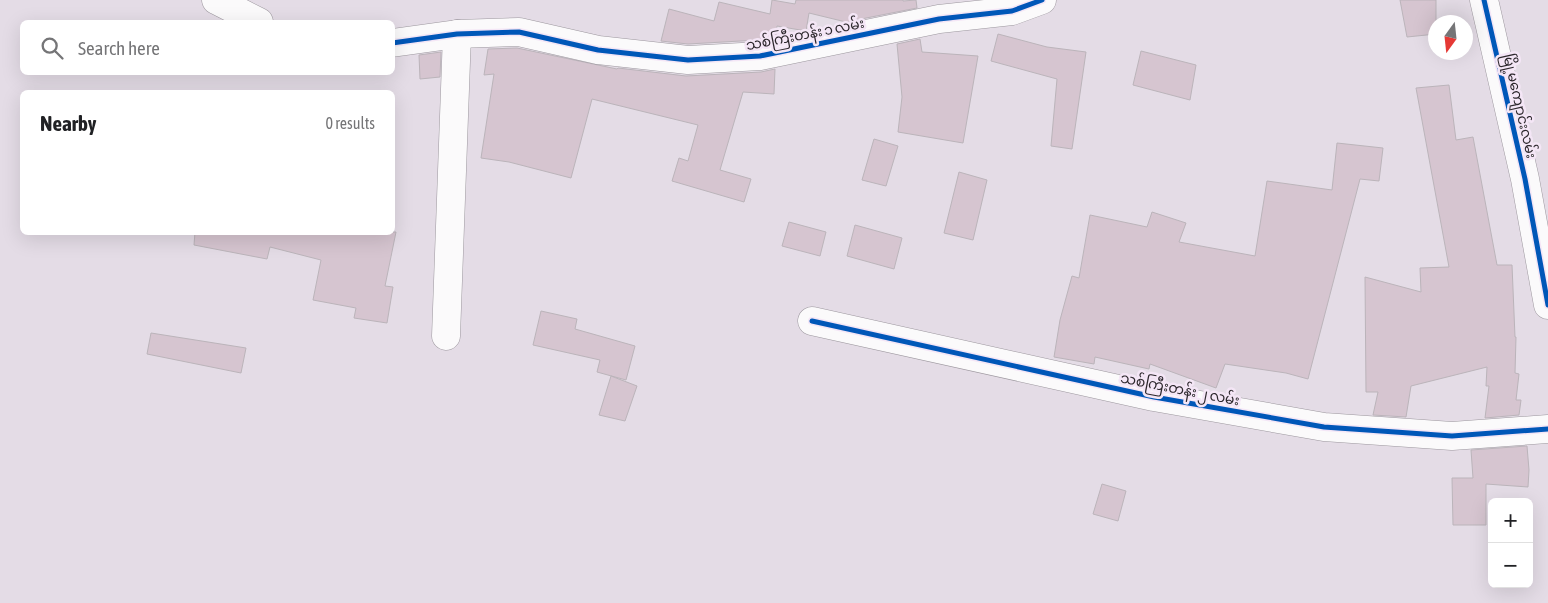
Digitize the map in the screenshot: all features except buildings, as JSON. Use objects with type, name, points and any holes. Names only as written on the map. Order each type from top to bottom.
[{"type":"street","points":[[216,0],[255,20]]},
{"type":"street","name":"သစ်ကြီးတန်း ၁ လမ်း","points":[[395,43],[457,34],[519,32],[598,50],[688,60],[760,56],[938,19],[1012,11],[1042,0]]},
{"type":"street","name":"မြို့မကျောင်းလမ်း","points":[[1484,0],[1525,179],[1548,305]]},
{"type":"street","points":[[446,336],[457,34]]},
{"type":"street","name":"သစ်ကြီးတန်း ၂ လမ်း","points":[[812,321],[1154,397],[1324,427],[1452,436],[1548,429]]},
{"type":"cycle path","points":[[395,43],[457,34],[519,32],[598,50],[688,60],[760,56],[939,19],[1012,11],[1042,0]]},
{"type":"cycle path","points":[[1484,0],[1525,179],[1548,305]]},
{"type":"cycle path","points":[[812,321],[1154,397],[1324,427],[1452,436],[1548,429]]}]
